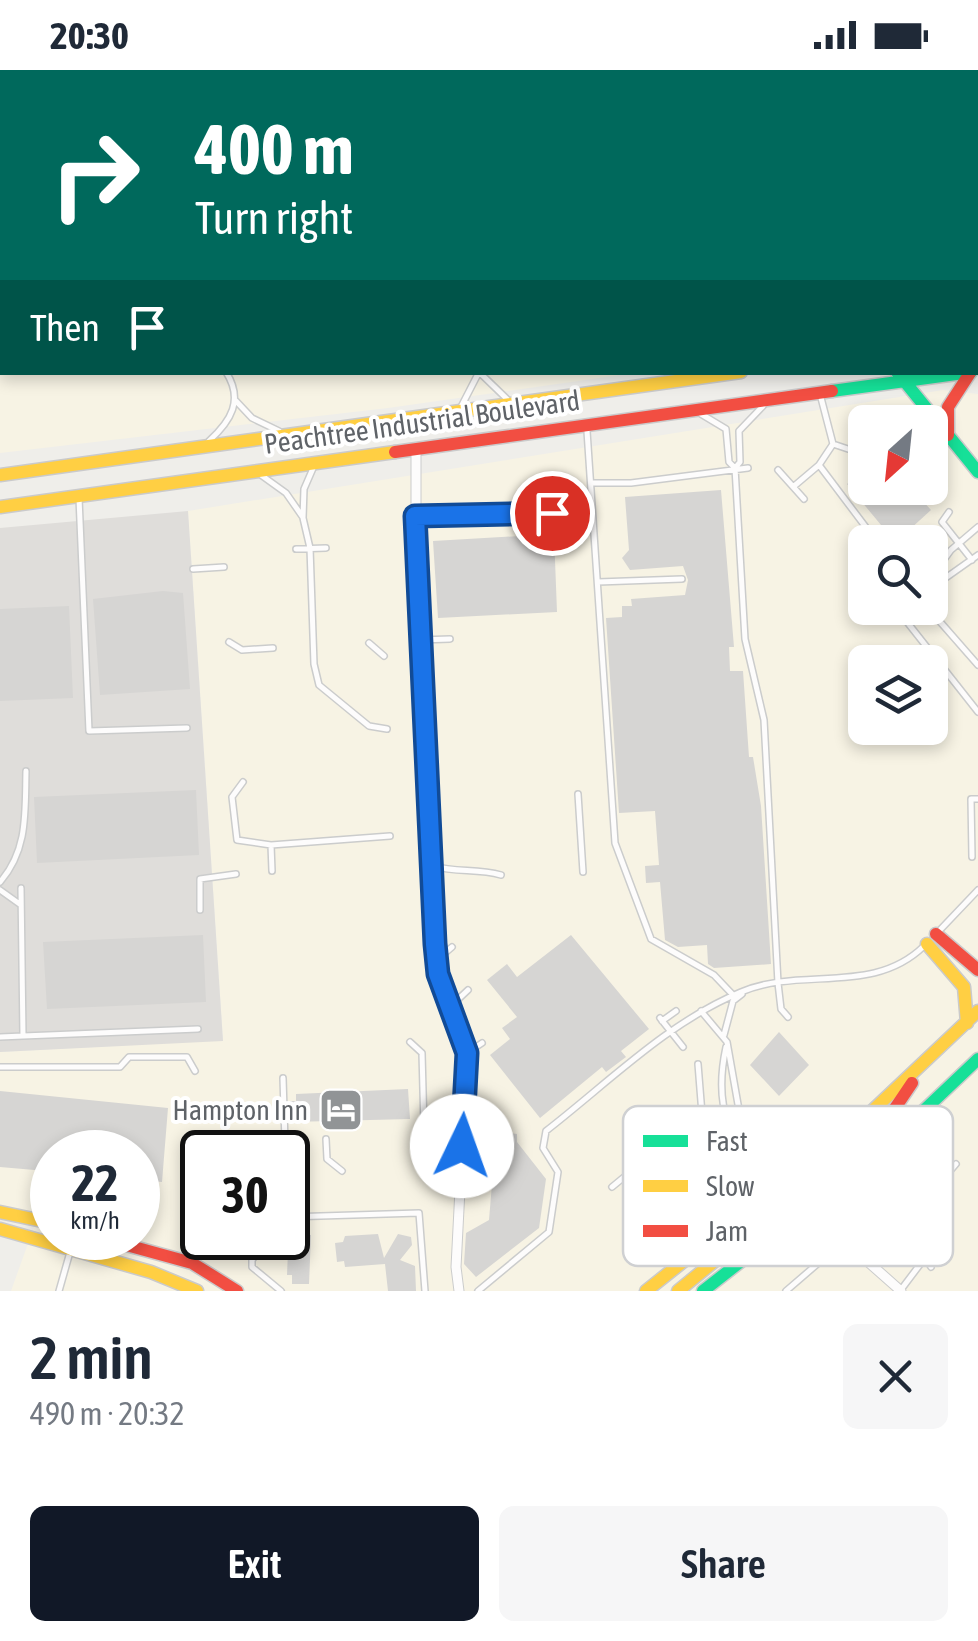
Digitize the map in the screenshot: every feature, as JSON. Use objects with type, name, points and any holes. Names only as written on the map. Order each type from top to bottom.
[{"type":"main road","name":"Peachtree Industrial Boulevard","points":[[0,475],[720,375]]},
{"type":"main road","name":"Peachtree Industrial Boulevard","points":[[0,507],[930,375]]},
{"type":"main road","points":[[948,407],[972,375]]},
{"type":"main road","points":[[900,377],[923,405]]},
{"type":"main road","points":[[948,435],[978,472]]},
{"type":"main road","points":[[932,939],[978,970]]},
{"type":"main road","points":[[932,939],[964,981],[969,996],[966,1023]]},
{"type":"main road","points":[[875,1106],[978,1011]]},
{"type":"main road","points":[[931,1106],[978,1060]]},
{"type":"main road","points":[[896,1106],[918,1070]]},
{"type":"main road","points":[[0,1212],[30,1218]]},
{"type":"main road","points":[[0,1229],[30,1235]]},
{"type":"main road","points":[[160,1254],[192,1263],[236,1291]]},
{"type":"main road","points":[[114,1260],[196,1291]]},
{"type":"main road","points":[[646,1291],[678,1266]]},
{"type":"main road","points":[[678,1291],[710,1266]]},
{"type":"main road","points":[[704,1291],[737,1266]]},
{"type":"street","points":[[416,450],[420,640],[437,960],[467,1053],[456,1267],[459,1291]]},
{"type":"street","points":[[872,1266],[901,1291]]},
{"type":"lane","points":[[227,375],[236,401],[262,424],[292,433]]},
{"type":"lane","points":[[456,412],[477,375]]},
{"type":"lane","points":[[482,375],[502,397],[515,404]]},
{"type":"lane","points":[[793,486],[820,464],[833,444],[820,393]]},
{"type":"lane","points":[[735,468],[740,462],[738,431],[774,400]]},
{"type":"lane","points":[[203,446],[229,420],[236,401]]},
{"type":"lane","points":[[690,410],[717,420],[726,428],[729,462],[735,468],[746,639],[764,720],[778,983],[781,1009],[788,1017]]},
{"type":"lane","points":[[586,424],[614,843],[651,940],[714,975],[733,995]]},
{"type":"lane","points":[[833,444],[848,449]]},
{"type":"lane","points":[[316,463],[304,489],[303,518],[310,548],[314,664],[319,685],[369,726],[387,729]]},
{"type":"lane","points":[[820,464],[865,525]]},
{"type":"lane","points":[[591,483],[631,483],[748,468]]},
{"type":"lane","points":[[778,470],[804,499]]},
{"type":"lane","points":[[254,471],[286,493],[303,518]]},
{"type":"lane","points":[[78,495],[89,731],[187,728]]},
{"type":"lane","points":[[948,576],[975,558],[958,544],[942,522],[949,512]]},
{"type":"lane","points":[[415,516],[552,513]]},
{"type":"lane","points":[[948,556],[978,527]]},
{"type":"lane","points":[[296,549],[326,548]]},
{"type":"lane","points":[[193,569],[224,567]]},
{"type":"lane","points":[[598,582],[682,579]]},
{"type":"lane","points":[[911,625],[978,712]]},
{"type":"lane","points":[[942,625],[978,665]]},
{"type":"lane","points":[[420,640],[450,639]]},
{"type":"lane","points":[[228,642],[242,650],[273,648]]},
{"type":"lane","points":[[369,643],[384,656]]},
{"type":"lane","points":[[0,882],[18,862],[25,824],[26,772]]},
{"type":"lane","points":[[243,782],[232,797],[237,840],[272,845],[390,836]]},
{"type":"lane","points":[[578,794],[583,872]]},
{"type":"lane","points":[[972,856],[971,799],[978,799]]},
{"type":"lane","points":[[272,845],[272,871]]},
{"type":"lane","points":[[430,865],[451,871],[474,867],[502,875]]},
{"type":"lane","points":[[200,910],[200,879],[236,874]]},
{"type":"lane","points":[[21,888],[23,1036]]},
{"type":"lane","points":[[0,890],[21,905]]},
{"type":"lane","points":[[478,1291],[549,1232],[558,1172],[542,1148],[546,1131],[701,1011],[748,989],[778,983],[882,975],[910,960],[978,890]]},
{"type":"lane","points":[[437,960],[452,947]]},
{"type":"lane","points":[[724,1035],[733,1001],[748,989]]},
{"type":"lane","points":[[452,1005],[468,990]]},
{"type":"lane","points":[[676,1011],[661,1020],[683,1047]]},
{"type":"lane","points":[[701,1011],[727,1042],[738,1106]]},
{"type":"lane","points":[[0,1036],[198,1029]]},
{"type":"lane","points":[[410,1042],[422,1053],[424,1165]]},
{"type":"lane","points":[[722,1106],[719,1097],[727,1042]]},
{"type":"lane","points":[[467,1053],[482,1043]]},
{"type":"lane","points":[[0,1067],[120,1068],[130,1057],[186,1057],[195,1072]]},
{"type":"lane","points":[[698,1064],[701,1106]]},
{"type":"lane","points":[[283,1078],[285,1130]]},
{"type":"lane","points":[[326,1139],[327,1159],[342,1171]]},
{"type":"lane","points":[[953,1168],[956,1164]]},
{"type":"lane","points":[[612,1188],[623,1179]]},
{"type":"lane","points":[[310,1216],[419,1213],[426,1291]]},
{"type":"lane","points":[[59,1291],[65,1260]]},
{"type":"lane","points":[[252,1260],[252,1267],[281,1291]]},
{"type":"lane","points":[[786,1291],[814,1266]]},
{"type":"lane","points":[[901,1291],[918,1266]]},
{"type":"lane","points":[[796,1281],[804,1291]]},
{"type":"shaded area","points":[[0,375],[620,375],[388,408],[0,453]]},
{"type":"shaded area","points":[[943,390],[978,394],[978,1291],[11,1291],[30,1238],[30,1260],[160,1260],[160,1130],[30,1130],[30,1223],[0,1219],[0,1052],[223,1040],[188,511],[848,405],[848,505],[948,505],[948,405],[849,405]]},
{"type":"shaded area","points":[[188,511],[223,1041],[0,1052],[0,528]]},
{"type":"building","points":[[721,490],[734,647],[729,647],[730,671],[743,671],[749,757],[753,757],[761,806],[771,964],[714,968],[708,964],[707,945],[678,947],[665,940],[660,882],[646,883],[645,866],[659,865],[655,811],[619,813],[606,618],[622,617],[622,606],[632,606],[631,599],[685,595],[688,580],[683,566],[630,570],[622,558],[629,550],[625,497]]},
{"type":"building","points":[[864,505],[926,505],[931,510],[915,525],[881,525]]},
{"type":"building","points":[[554,534],[557,612],[438,618],[433,541]]},
{"type":"building","points":[[163,591],[183,593],[190,689],[100,695],[93,599]]},
{"type":"building","points":[[69,606],[73,698],[0,701],[0,609]]},
{"type":"building","points":[[196,790],[199,855],[37,863],[34,797]]},
{"type":"building","points":[[203,935],[206,1002],[47,1009],[43,942]]},
{"type":"building","points":[[571,935],[649,1029],[621,1051],[626,1057],[606,1072],[602,1067],[540,1118],[490,1055],[510,1039],[502,1028],[517,1017],[487,980],[507,964],[517,977]]},
{"type":"building","points":[[779,1032],[809,1065],[779,1096],[750,1065]]},
{"type":"building","name":"Hampton Inn","points":[[408,1089],[410,1119],[291,1122],[290,1101],[296,1101],[296,1094]]},
{"type":"building","points":[[0,1091],[168,1108],[162,1182],[160,1130],[30,1130],[30,1170],[0,1167]]},
{"type":"building","points":[[488,1130],[517,1134],[517,1142],[546,1179],[539,1228],[476,1277],[464,1264],[466,1233],[489,1220],[493,1172],[482,1171]]},
{"type":"building","points":[[378,1234],[384,1258],[398,1234],[411,1237],[412,1245],[400,1260],[415,1266],[416,1291],[388,1291],[385,1264],[345,1267],[344,1261],[337,1262],[335,1243],[343,1242],[345,1236]]},
{"type":"building","points":[[288,1260],[310,1260],[309,1284],[292,1284],[292,1275],[287,1275]]},
{"type":"traffic: fast","points":[[899,375],[978,472]]},
{"type":"traffic: fast","points":[[832,391],[949,375]]},
{"type":"traffic: fast","points":[[928,1106],[978,1059]]},
{"type":"traffic: fast","points":[[703,1291],[735,1266]]},
{"type":"traffic: slow","points":[[0,475],[719,375]]},
{"type":"traffic: slow","points":[[0,507],[395,452]]},
{"type":"traffic: slow","points":[[927,944],[964,987],[967,1023]]},
{"type":"traffic: slow","points":[[877,1106],[978,1011]]},
{"type":"traffic: slow","points":[[0,1212],[30,1218]]},
{"type":"traffic: slow","points":[[0,1229],[151,1272],[197,1291]]},
{"type":"traffic: slow","points":[[646,1291],[677,1266]]},
{"type":"traffic: slow","points":[[678,1291],[709,1266]]},
{"type":"traffic: jam","points":[[948,407],[969,375]]},
{"type":"traffic: jam","points":[[395,452],[832,391]]},
{"type":"traffic: jam","points":[[936,934],[978,970]]},
{"type":"traffic: jam","points":[[896,1106],[912,1083]]},
{"type":"traffic: jam","points":[[160,1254],[192,1263],[237,1291]]},
{"type":"place","name":"Hampton Inn","points":[[341,1110]]},
{"type":"route","points":[[462,1146],[467,1053],[456,1014],[438,974],[435,944],[415,516],[552,513]]}]
